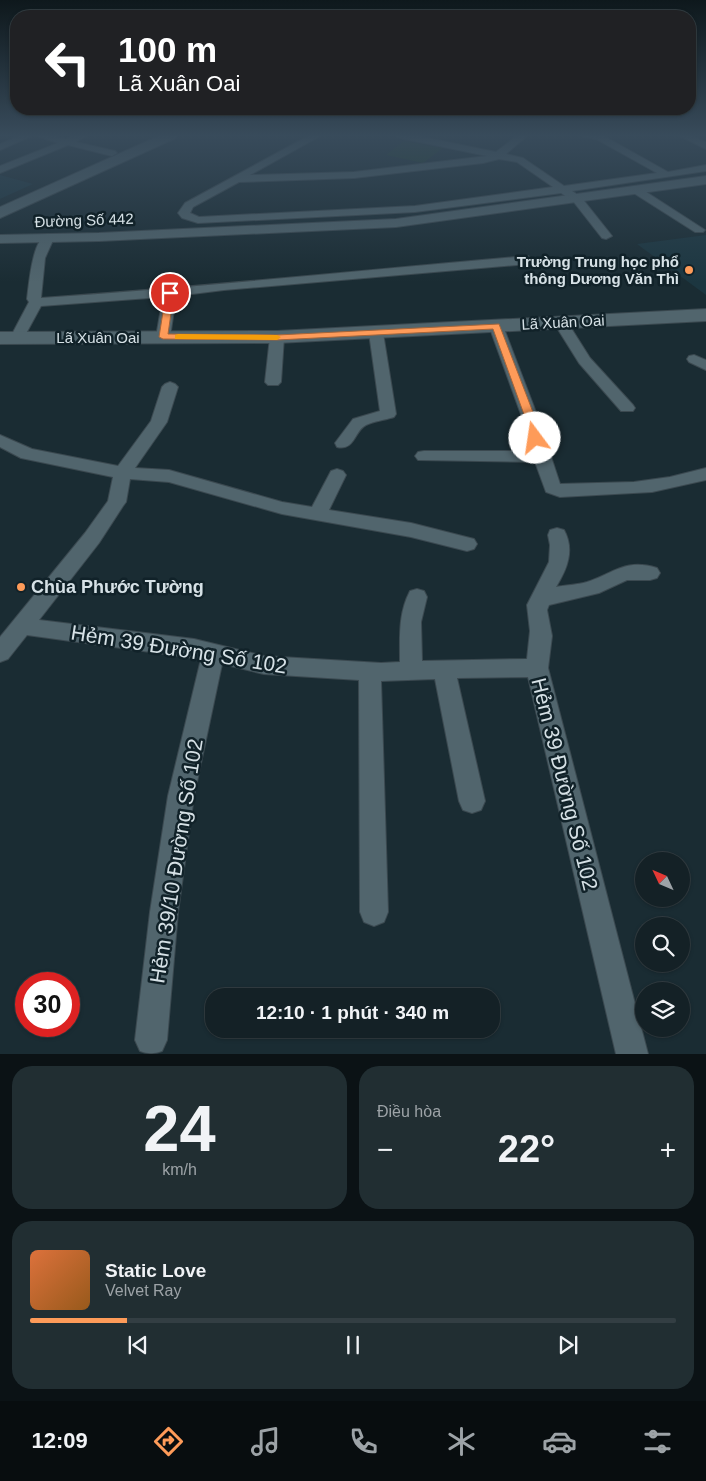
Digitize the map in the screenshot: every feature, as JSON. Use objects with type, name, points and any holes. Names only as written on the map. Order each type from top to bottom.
[{"type":"main road","points":[[0,203],[46,184]]},
{"type":"main road","points":[[0,213],[58,184]]},
{"type":"main road","name":"Lã Xuân Oai","points":[[8,338],[277,337],[706,315]]},
{"type":"street","points":[[226,184],[189,205],[184,212],[186,216],[198,220],[415,209],[593,184]]},
{"type":"street","points":[[556,184],[577,199],[606,236]]},
{"type":"street","name":"Đường Số 442","points":[[0,239],[396,223],[677,184]]},
{"type":"street","points":[[636,190],[698,230]]},
{"type":"street","points":[[36,302],[34,299],[39,258],[48,238]]},
{"type":"street","points":[[36,302],[44,303],[170,293],[224,286],[528,260]]},
{"type":"street","points":[[163,337],[170,293]]},
{"type":"street","points":[[8,338],[36,302]]},
{"type":"street","points":[[561,323],[584,360],[627,408]]},
{"type":"street","points":[[496,326],[531,420],[552,488],[560,491],[636,489],[685,481],[706,474]]},
{"type":"street","points":[[343,442],[359,422],[388,414],[376,333]]},
{"type":"street","points":[[274,382],[277,337]]},
{"type":"street","points":[[0,653],[92,538],[117,502],[122,473],[159,422],[170,387]]},
{"type":"street","points":[[0,440],[27,454],[122,473],[169,476],[282,508],[411,530],[467,544]]},
{"type":"street","points":[[424,456],[541,457]]},
{"type":"street","points":[[317,515],[337,475]]},
{"type":"street","points":[[537,668],[541,634],[536,608],[538,600],[556,571],[561,557],[561,548],[557,534]]},
{"type":"street","points":[[538,600],[548,596],[592,588],[625,571],[650,573]]},
{"type":"street","points":[[411,671],[410,622],[417,597]]},
{"type":"street","name":"Hẻm 39 Đường Số 102","points":[[23,626],[194,648],[264,665],[370,672],[537,668],[632,1054]]},
{"type":"street","name":"Hẻm 39/10 Đường Số 102","points":[[151,1040],[164,912],[182,796],[213,654]]},
{"type":"street","points":[[444,669],[472,801]]},
{"type":"street","points":[[370,672],[374,912]]},
{"type":"shaded area","points":[[0,184],[33,184],[0,199]]},
{"type":"shaded area","name":"Trường Trung học phổ thông Dương Văn Thì","points":[[706,235],[706,295],[637,244]]},
{"type":"slow traffic","points":[[178,337],[277,337]]},
{"type":"place","name":"Trường Trung học phổ thông Dương Văn Thì","points":[[689,270]]},
{"type":"place","name":"Chùa Phước Tường","points":[[21,587]]},
{"type":"route","points":[[170,293],[163,337],[277,337],[496,326],[531,420],[535,438]]}]
